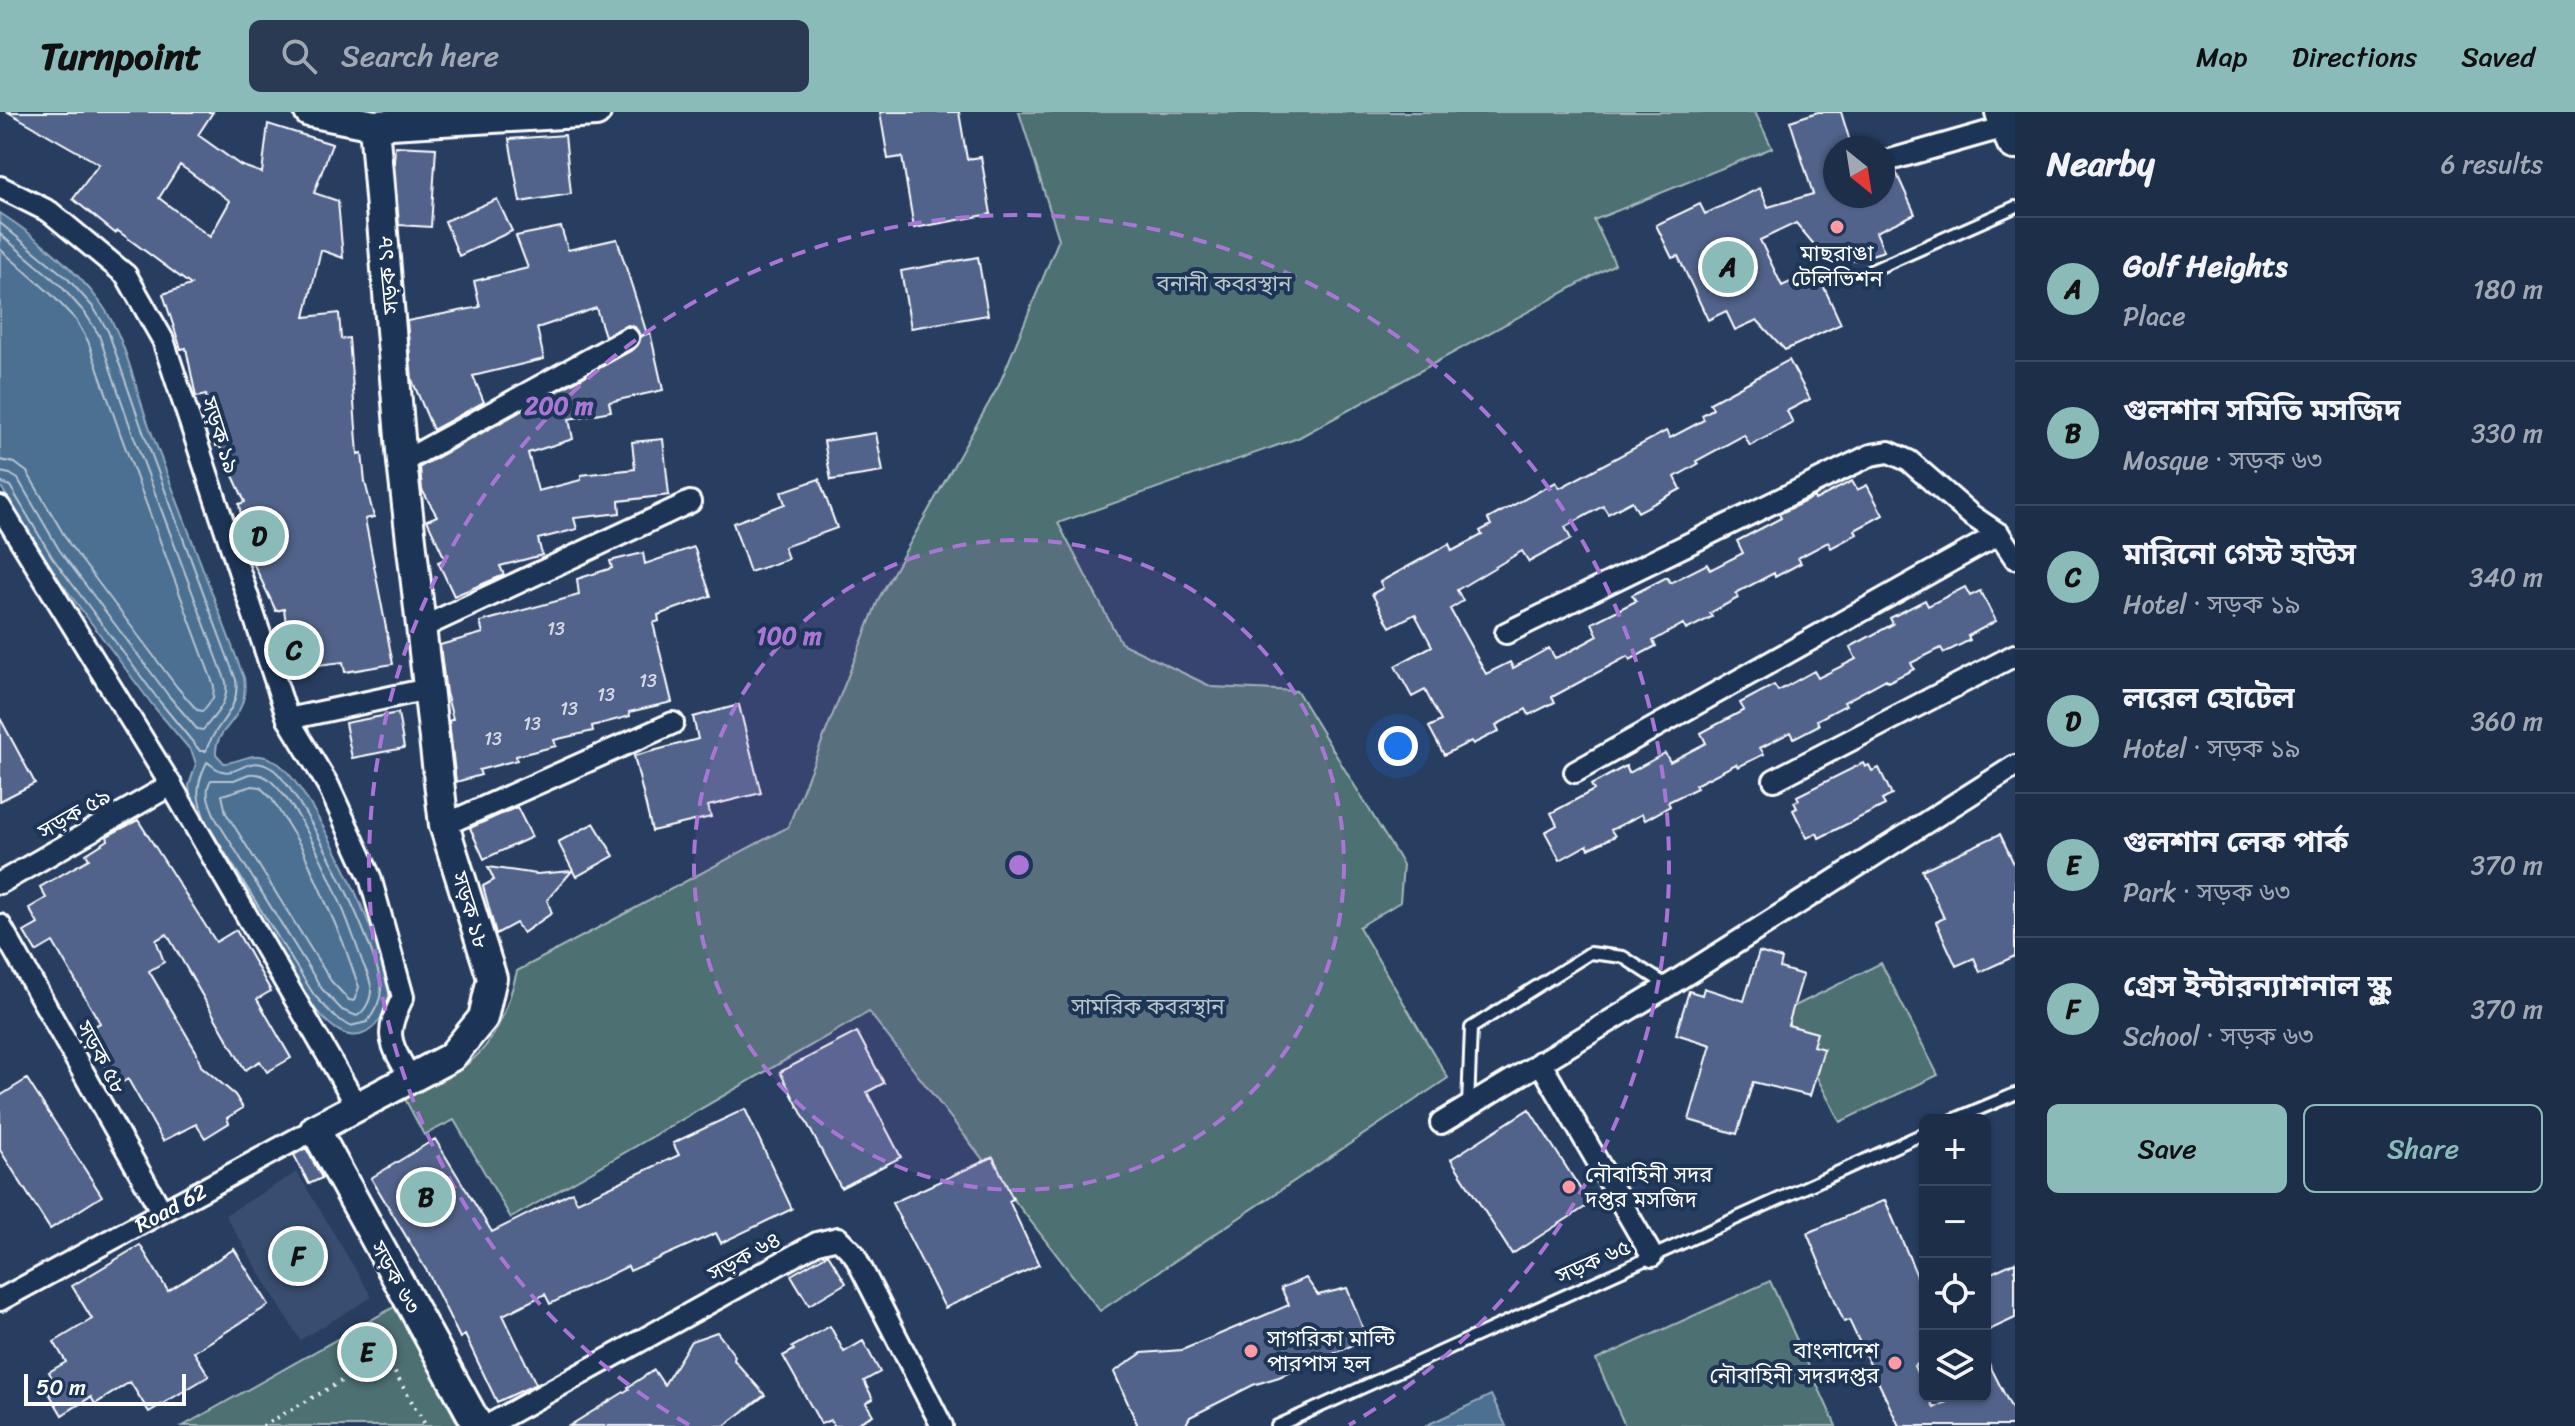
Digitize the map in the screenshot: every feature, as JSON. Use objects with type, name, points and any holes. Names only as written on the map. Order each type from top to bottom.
[{"type":"street","points":[[309,112],[373,119],[596,112]]},
{"type":"street","name":"সড়ক ১৮","points":[[349,1110],[451,1057],[483,1018],[492,978],[444,825],[402,462],[373,119]]},
{"type":"street","points":[[1895,159],[2009,127]]},
{"type":"street","name":"সড়ক ১৯","points":[[0,187],[50,212],[126,275],[163,340],[288,719],[328,785],[370,877],[403,997],[389,1028],[391,1044],[410,1078]]},
{"type":"street","points":[[402,462],[628,338]]},
{"type":"street","points":[[1506,633],[1871,455],[1889,452],[1909,461],[1971,515],[1999,534],[2015,558]]},
{"type":"street","points":[[421,628],[690,502]]},
{"type":"street","points":[[0,507],[171,785],[349,1110]]},
{"type":"street","points":[[1575,772],[1999,534]]},
{"type":"street","points":[[1774,780],[2015,655]]},
{"type":"street","points":[[288,719],[428,689]]},
{"type":"street","points":[[444,825],[673,723]]},
{"type":"street","points":[[1441,1123],[1668,986],[2015,766]]},
{"type":"street","name":"সড়ক ৫৯","points":[[0,883],[171,785]]},
{"type":"street","name":"সড়ক ৫৮","points":[[0,925],[162,1212]]},
{"type":"street","points":[[1540,1062],[1652,1256]]},
{"type":"street","name":"Road 62","points":[[0,1300],[349,1110]]},
{"type":"street","name":"সড়ক ৬৩","points":[[315,1129],[478,1426]]},
{"type":"street","name":"সড়ক ৬৪","points":[[487,1426],[817,1243],[838,1238],[854,1254],[942,1426]]},
{"type":"lane","points":[[1866,273],[2015,207]]},
{"type":"lane","points":[[1468,1106],[1471,1028],[1590,953],[1623,957],[1668,986]]},
{"type":"lane","points":[[1967,1114],[2015,1094]]},
{"type":"lane","name":"সড়ক ৬৫","points":[[1277,1426],[1919,1136]]},
{"type":"path","points":[[263,1426],[385,1356],[426,1426]]},
{"type":"shaded area","points":[[297,1172],[372,1297],[300,1340],[225,1215]]},
{"type":"green space","points":[[1019,112],[1755,112],[1772,148],[1594,220],[1615,264],[1298,438],[1058,523],[1121,643],[1212,687],[1297,691],[1403,865],[1400,902],[1359,927],[1448,1078],[1100,1311],[869,1012],[511,1218],[454,1120],[424,1135],[404,1097],[450,1076],[481,1052],[502,1019],[517,971],[788,827],[879,598],[999,385],[1059,239]]},
{"type":"green space","points":[[1881,963],[1938,1075],[1840,1122],[1783,1012]]},
{"type":"green space","points":[[1770,1281],[1836,1426],[1625,1426],[1596,1360]]},
{"type":"green space","points":[[396,1306],[459,1426],[183,1426]]},
{"type":"water","points":[[0,213],[41,242],[78,277],[100,302],[117,331],[149,426],[244,678],[242,704],[220,736],[216,754],[224,763],[255,756],[276,762],[291,776],[325,830],[359,900],[389,984],[385,1011],[367,1032],[349,1035],[337,1030],[307,1000],[192,809],[189,785],[196,764],[192,752],[154,707],[45,561],[0,485]]},
{"type":"water","points":[[1491,1395],[1506,1426],[1425,1426]]},
{"type":"building","points":[[8,112],[213,112],[198,135],[240,165],[262,173],[268,124],[332,144],[314,193],[338,201],[343,258],[321,250],[305,317],[339,313],[341,339],[349,338],[358,454],[362,453],[374,517],[365,519],[393,664],[345,672],[343,662],[292,668],[284,609],[276,611],[247,550],[239,504],[245,502],[219,445],[216,446],[206,395],[196,397],[186,348],[181,349],[163,294],[191,285],[118,231],[115,233],[73,199],[99,164]],"holes":[[[180,165],[230,201],[210,237],[159,198]]]},
{"type":"building","points":[[880,112],[959,112],[967,159],[981,157],[991,214],[914,228],[902,157],[888,159]]},
{"type":"building","points":[[1818,112],[1841,112],[1848,136],[1823,136],[1823,208],[1895,208],[1896,172],[1915,214],[1876,232],[1884,251],[1833,267],[1796,223],[1760,240],[1782,286],[1816,270],[1841,324],[1785,350],[1757,320],[1735,330],[1726,311],[1708,320],[1678,256],[1672,258],[1656,225],[1700,204],[1705,214],[1760,188],[1768,207],[1813,194],[1790,121]]},
{"type":"building","points":[[565,135],[571,194],[520,202],[509,139]]},
{"type":"building","points":[[395,146],[436,148],[431,227],[399,225]]},
{"type":"building","points":[[497,199],[512,231],[459,256],[445,221]]},
{"type":"building","points":[[561,227],[568,250],[617,239],[647,334],[650,332],[663,390],[609,402],[611,411],[569,419],[573,439],[528,453],[538,491],[581,480],[581,475],[635,469],[632,442],[663,439],[669,495],[619,501],[620,513],[574,518],[577,529],[538,539],[542,555],[500,566],[504,575],[454,596],[438,562],[445,559],[427,520],[437,516],[422,490],[420,467],[634,349],[646,334],[640,336],[635,327],[628,325],[605,336],[596,308],[537,328],[544,359],[473,376],[484,402],[433,430],[412,380],[407,321],[480,307],[474,281],[528,268],[516,236]]},
{"type":"building","points":[[978,257],[988,315],[911,328],[901,271]]},
{"type":"building","points":[[1789,360],[1810,399],[1787,411],[1793,423],[1750,446],[1744,435],[1696,461],[1698,464],[1675,477],[1681,489],[1638,512],[1632,501],[1608,514],[1603,506],[1565,527],[1571,539],[1529,562],[1522,551],[1457,590],[1463,601],[1450,609],[1486,674],[1510,662],[1513,668],[1549,648],[1555,658],[1565,654],[1598,636],[1592,623],[1636,601],[1632,595],[1667,577],[1670,583],[1707,564],[1710,570],[1743,553],[1737,541],[1781,518],[1779,514],[1852,481],[1857,490],[1867,485],[1883,515],[1831,548],[1828,542],[1798,558],[1801,563],[1736,593],[1738,598],[1710,613],[1712,617],[1686,630],[1683,624],[1653,641],[1656,646],[1630,660],[1628,656],[1552,697],[1555,702],[1529,715],[1526,709],[1496,725],[1499,731],[1444,755],[1429,727],[1441,721],[1425,690],[1412,697],[1395,666],[1432,646],[1415,614],[1390,627],[1372,594],[1383,588],[1380,582],[1449,544],[1452,551],[1482,535],[1480,531],[1491,525],[1488,519],[1556,482],[1560,488],[1666,431],[1670,438],[1704,420],[1702,415],[1713,409],[1710,403]]},
{"type":"building","points":[[876,433],[883,472],[831,480],[824,441]]},
{"type":"building","points":[[819,479],[837,528],[784,547],[788,559],[750,572],[733,523],[785,504],[781,492]]},
{"type":"building","points":[[694,547],[711,596],[658,615],[659,621],[653,623],[672,702],[629,712],[630,716],[592,726],[593,731],[554,740],[556,746],[516,756],[517,760],[479,770],[481,775],[456,782],[449,721],[453,719],[440,645],[483,633],[480,622],[579,595],[577,579],[612,568],[610,561],[643,553],[645,564]]},
{"type":"building","points":[[1965,587],[1970,596],[1980,591],[1996,621],[1968,636],[1970,640],[1944,653],[1941,648],[1911,663],[1914,669],[1888,682],[1886,679],[1844,702],[1846,705],[1817,720],[1819,725],[1794,738],[1791,732],[1760,748],[1764,754],[1695,785],[1697,788],[1668,802],[1670,806],[1645,820],[1642,814],[1611,830],[1615,836],[1589,849],[1587,845],[1560,860],[1545,832],[1557,825],[1551,813],[1594,790],[1591,785],[1626,766],[1629,773],[1665,753],[1670,762],[1706,743],[1701,733],[1744,710],[1740,703],[1774,685],[1778,691],[1814,671],[1818,678],[1856,659],[1850,647],[1893,624],[1890,618],[1925,600],[1928,606]]},
{"type":"building","points":[[739,705],[761,793],[708,806],[711,817],[652,831],[634,756],[698,739],[693,717]]},
{"type":"building","points":[[398,713],[404,748],[352,758],[345,723]]},
{"type":"building","points":[[0,718],[35,783],[0,801]]},
{"type":"building","points":[[1863,763],[1865,767],[1869,765],[1872,771],[1879,768],[1892,795],[1882,800],[1885,805],[1819,838],[1817,833],[1807,838],[1793,810],[1797,808],[1794,802],[1799,800],[1797,796]]},
{"type":"building","points":[[517,807],[532,837],[484,859],[470,828]]},
{"type":"building","points":[[138,820],[216,942],[236,930],[271,991],[257,999],[291,1058],[267,1072],[260,1061],[245,1070],[167,934],[156,940],[164,962],[149,971],[196,1051],[201,1066],[235,1095],[243,1108],[227,1118],[229,1123],[205,1138],[196,1124],[163,1141],[128,1079],[116,1086],[87,1030],[100,1023],[53,942],[36,952],[24,932],[38,924],[29,908],[46,898],[40,887],[89,859],[86,854],[108,840],[107,836]]},
{"type":"building","points":[[594,823],[614,856],[576,877],[558,842]]},
{"type":"building","points":[[2000,834],[2015,866],[2015,956],[1980,972],[1974,958],[1956,966],[1936,922],[1944,918],[1922,870]]},
{"type":"building","points":[[488,867],[537,874],[572,871],[547,900],[552,913],[523,933],[516,923],[496,934],[483,886],[494,880]]},
{"type":"building","points":[[1759,952],[1782,959],[1780,968],[1803,975],[1788,1025],[1817,1033],[1813,1046],[1824,1049],[1810,1096],[1753,1082],[1737,1134],[1689,1120],[1711,1045],[1676,1034],[1689,991],[1702,995],[1704,988],[1744,1001]]},
{"type":"building","points":[[857,1032],[884,1083],[867,1092],[901,1157],[841,1188],[780,1072]]},
{"type":"building","points":[[27,1079],[102,1196],[50,1229],[0,1150],[0,1096]]},
{"type":"building","points":[[745,1109],[792,1209],[721,1243],[716,1233],[630,1271],[628,1266],[550,1304],[545,1294],[503,1315],[536,1384],[497,1402],[465,1335],[460,1338],[428,1273],[371,1178],[435,1139],[492,1232],[572,1192],[577,1202],[679,1155],[673,1143]]},
{"type":"building","points":[[1529,1109],[1590,1204],[1512,1254],[1451,1159]]},
{"type":"building","points":[[306,1148],[322,1178],[309,1184],[294,1155]]},
{"type":"building","points":[[993,1157],[1013,1199],[1009,1201],[1039,1265],[945,1308],[892,1203]]},
{"type":"building","points":[[1885,1200],[1919,1281],[1919,1364],[1914,1366],[1919,1376],[1919,1402],[1931,1402],[1934,1408],[1946,1402],[1991,1402],[1991,1368],[2015,1415],[2015,1426],[1899,1426],[1849,1320],[1844,1322],[1807,1233]]},
{"type":"building","points":[[140,1245],[168,1291],[234,1249],[269,1305],[194,1352],[209,1376],[149,1412],[130,1382],[95,1404],[91,1397],[62,1415],[43,1383],[52,1378],[49,1372],[66,1362],[54,1342],[92,1319],[72,1286]]},
{"type":"building","points":[[828,1254],[846,1283],[809,1305],[791,1275]]},
{"type":"building","points":[[2015,1262],[2015,1318],[1991,1329],[1991,1273]]},
{"type":"building","name":"সাগরিকা মাল্টি পারপাস হল","points":[[1306,1278],[1318,1295],[1347,1288],[1367,1339],[1253,1385],[1190,1417],[1185,1426],[1138,1426],[1114,1372],[1142,1353],[1182,1350],[1289,1305],[1281,1288]]},
{"type":"building","points":[[830,1326],[844,1352],[863,1341],[880,1372],[864,1381],[873,1399],[866,1403],[873,1415],[853,1426],[834,1426],[830,1420],[821,1424],[783,1356],[794,1350],[792,1347]]},
{"type":"building","points":[[717,1332],[735,1356],[734,1360],[765,1395],[724,1426],[569,1426],[654,1370],[664,1385],[691,1341]]},
{"type":"place","name":"মাছরাঙা টেলিভিশন","points":[[1837,227]]},
{"type":"place","name":"Golf Heights","points":[[1728,267]]},
{"type":"place","name":"লরেল হোটেল","points":[[259,536]]},
{"type":"place","name":"মারিনো গেস্ট হাউস","points":[[294,650]]},
{"type":"place","name":"নৌবাহিনী সদর দপ্তর মসজিদ","points":[[1569,1187]]},
{"type":"place","name":"গুলশান সমিতি মসজিদ","points":[[426,1197]]},
{"type":"place","name":"গ্রেস ইন্টারন্যাশনাল স্কুল","points":[[298,1256]]},
{"type":"place","name":"সাগরিকা মাল্টি পারপাস হল","points":[[1251,1351]]},
{"type":"place","name":"গুলশান লেক পার্ক","points":[[367,1352]]},
{"type":"place","name":"বাংলাদেশ নৌবাহিনী সদরদপ্তর","points":[[1895,1363]]},
{"type":"park label","name":"বনানী কবরস্থান","points":[[1224,283]]},
{"type":"park label","name":"সামরিক কবরস্থান","points":[[1148,1006]]}]
